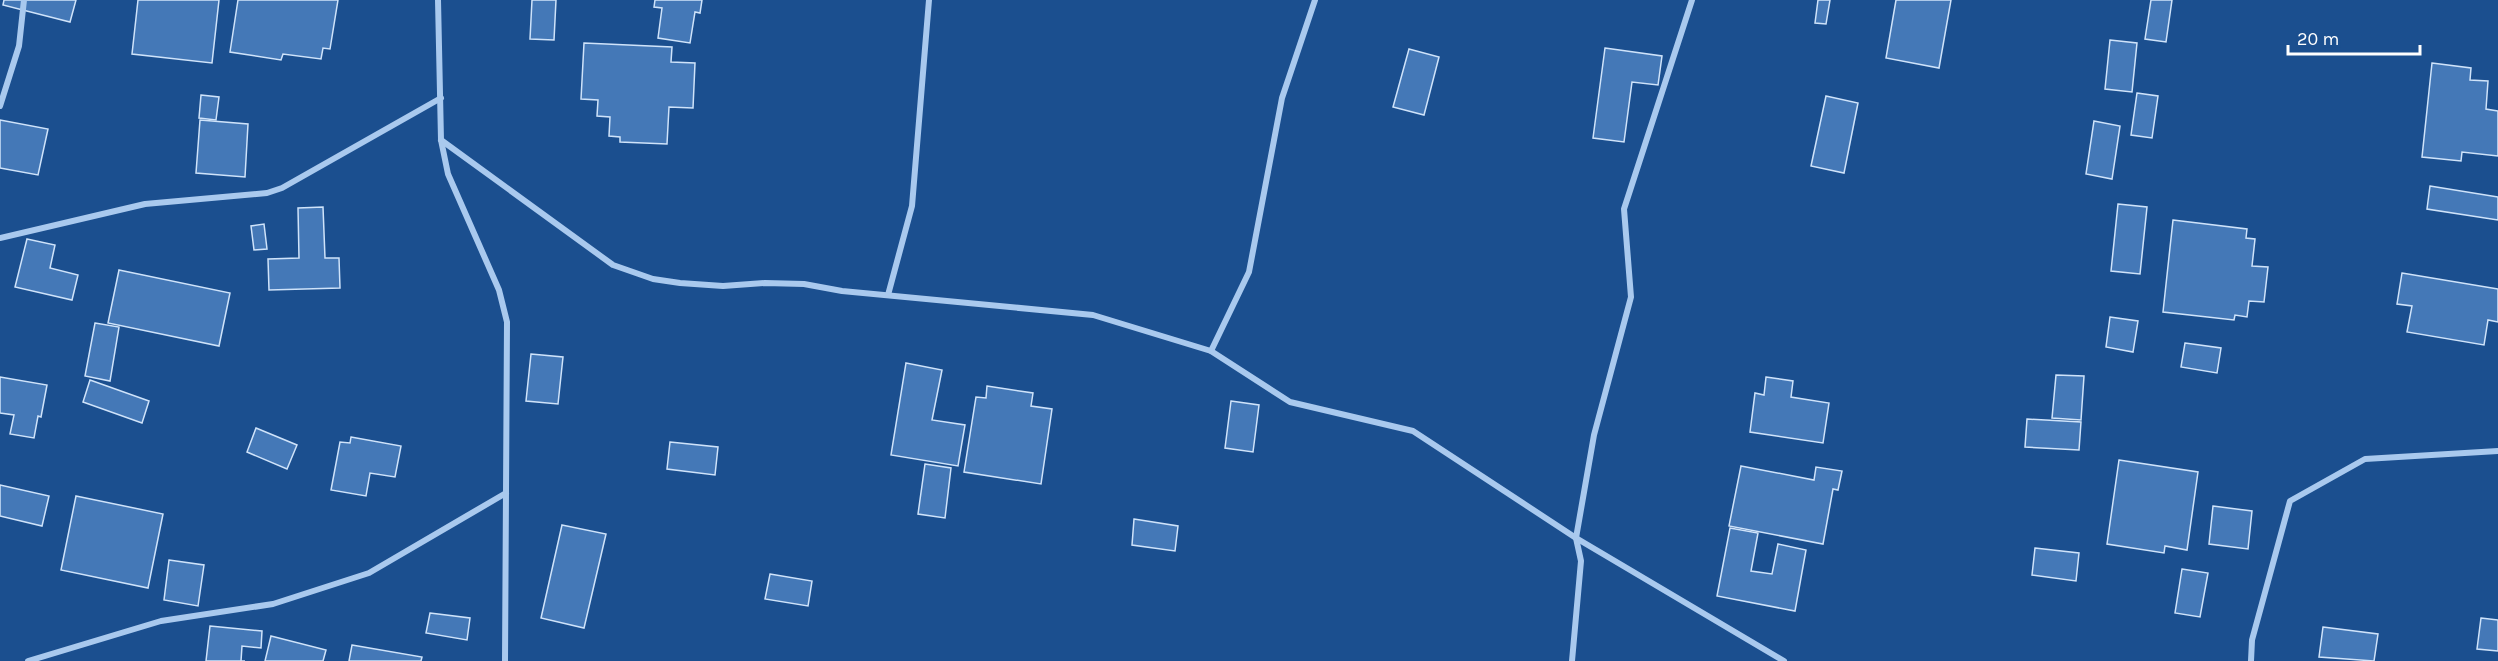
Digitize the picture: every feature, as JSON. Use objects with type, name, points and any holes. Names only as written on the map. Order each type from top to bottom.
[{"type":"street","points":[[0,106],[19,46],[24,0]]},
{"type":"street","points":[[438,0],[441,140],[448,174],[499,291],[507,322],[504,661]]},
{"type":"street","points":[[888,295],[912,206],[929,0]]},
{"type":"street","points":[[1211,351],[1249,272],[1282,98],[1315,0]]},
{"type":"street","points":[[1572,661],[1581,561],[1576,538],[1594,435],[1631,297],[1624,209],[1692,0]]},
{"type":"street","points":[[0,238],[145,204],[267,193],[282,188],[441,98]]},
{"type":"street","points":[[441,140],[613,265],[653,279],[723,286],[765,283],[804,284],[888,295],[1093,315],[1211,351],[1290,402],[1413,431],[1576,538],[1784,661]]},
{"type":"street","points":[[2251,661],[2252,640],[2290,501],[2365,459],[2498,451]]},
{"type":"street","points":[[28,661],[161,621],[273,604],[369,573],[507,492]]},
{"type":"building","points":[[4,0],[76,0],[70,22],[3,5]]},
{"type":"building","points":[[138,0],[219,0],[212,63],[132,54]]},
{"type":"building","points":[[238,0],[338,0],[330,49],[323,48],[321,59],[283,54],[281,60],[230,52]]},
{"type":"building","points":[[532,0],[556,0],[554,40],[530,39]]},
{"type":"building","points":[[655,0],[702,0],[700,13],[695,12],[690,43],[658,38],[662,8],[654,7]]},
{"type":"building","points":[[1818,0],[1830,0],[1826,24],[1815,23]]},
{"type":"building","points":[[1896,0],[1951,0],[1939,68],[1886,58]]},
{"type":"building","points":[[2151,0],[2172,0],[2166,42],[2145,39]]},
{"type":"building","points":[[2110,40],[2137,43],[2132,92],[2105,89]]},
{"type":"building","points":[[584,43],[672,47],[671,62],[695,63],[693,108],[669,107],[667,144],[620,142],[620,137],[609,136],[610,117],[597,116],[598,100],[581,99]]},
{"type":"building","points":[[1605,48],[1662,56],[1658,85],[1632,82],[1624,142],[1593,138]]},
{"type":"building","points":[[1409,49],[1439,57],[1424,115],[1393,107]]},
{"type":"building","points":[[2432,63],[2471,68],[2470,80],[2488,81],[2486,109],[2498,111],[2498,156],[2462,152],[2461,161],[2422,157]]},
{"type":"building","points":[[2137,93],[2158,96],[2152,138],[2131,135]]},
{"type":"building","points":[[201,95],[219,97],[216,120],[199,118]]},
{"type":"building","points":[[1826,96],[1858,103],[1844,173],[1811,166]]},
{"type":"building","points":[[0,120],[48,129],[38,175],[0,168]]},
{"type":"building","points":[[200,120],[248,124],[245,177],[196,173]]},
{"type":"building","points":[[2094,121],[2120,126],[2112,179],[2086,174]]},
{"type":"building","points":[[2430,186],[2498,197],[2498,220],[2427,209]]},
{"type":"building","points":[[2118,204],[2147,207],[2140,274],[2111,271]]},
{"type":"building","points":[[323,207],[325,258],[339,258],[340,288],[269,290],[268,259],[299,258],[298,208]]},
{"type":"building","points":[[2173,220],[2247,229],[2246,238],[2255,239],[2252,266],[2268,267],[2264,302],[2249,301],[2247,317],[2235,315],[2234,320],[2163,312]]},
{"type":"building","points":[[264,224],[267,249],[254,250],[251,226]]},
{"type":"building","points":[[27,239],[55,245],[50,268],[78,275],[72,300],[15,287]]},
{"type":"building","points":[[119,270],[230,293],[219,346],[108,323]]},
{"type":"building","points":[[2402,273],[2498,289],[2498,322],[2488,320],[2484,345],[2407,332],[2412,306],[2397,304]]},
{"type":"building","points":[[2110,317],[2138,321],[2133,352],[2106,347]]},
{"type":"building","points":[[95,323],[119,327],[110,381],[85,376]]},
{"type":"building","points":[[2185,343],[2221,348],[2217,373],[2181,367]]},
{"type":"building","points":[[531,354],[563,357],[558,404],[526,401]]},
{"type":"building","points":[[906,363],[942,370],[932,420],[965,425],[958,466],[891,455]]},
{"type":"building","points":[[2056,375],[2084,376],[2081,420],[2052,418]]},
{"type":"building","points":[[0,377],[47,385],[34,438],[10,434],[14,415],[0,413]]},
{"type":"building","points":[[1766,377],[1793,381],[1791,397],[1829,403],[1823,443],[1750,432],[1755,393],[1764,395]]},
{"type":"building","points":[[90,380],[149,401],[142,423],[83,402]]},
{"type":"building","points":[[987,386],[1033,393],[1031,406],[1052,409],[1041,484],[964,472],[976,397],[986,398]]},
{"type":"building","points":[[1231,401],[1259,405],[1253,452],[1225,448]]},
{"type":"building","points":[[2027,419],[2081,422],[2079,450],[2025,447]]},
{"type":"building","points":[[256,428],[297,445],[287,469],[247,452]]},
{"type":"building","points":[[351,437],[401,446],[395,477],[370,473],[366,496],[331,490],[340,442],[350,443]]},
{"type":"building","points":[[670,442],[718,447],[715,475],[667,469]]},
{"type":"building","points":[[2119,460],[2198,472],[2187,550],[2165,546],[2164,553],[2107,544]]},
{"type":"building","points":[[925,464],[951,468],[945,518],[918,514]]},
{"type":"building","points":[[1741,466],[1814,480],[1816,467],[1842,471],[1838,490],[1833,489],[1823,544],[1729,526]]},
{"type":"building","points":[[0,485],[49,496],[42,526],[0,516]]},
{"type":"building","points":[[76,496],[163,514],[148,588],[61,570]]},
{"type":"building","points":[[2213,506],[2252,511],[2248,549],[2209,544]]},
{"type":"building","points":[[1134,519],[1178,526],[1175,551],[1132,545]]},
{"type":"building","points":[[562,525],[606,534],[584,628],[541,618]]},
{"type":"building","points":[[1730,528],[1758,533],[1751,571],[1772,574],[1778,544],[1806,550],[1795,611],[1717,596]]},
{"type":"building","points":[[2035,548],[2079,553],[2076,581],[2032,575]]},
{"type":"building","points":[[169,560],[204,565],[198,606],[164,600]]},
{"type":"building","points":[[2182,569],[2208,573],[2200,617],[2175,613]]},
{"type":"building","points":[[770,574],[812,581],[808,606],[765,599]]},
{"type":"building","points":[[430,613],[470,618],[467,640],[426,633]]},
{"type":"building","points":[[2481,618],[2498,620],[2498,651],[2477,649]]},
{"type":"building","points":[[210,626],[262,631],[261,648],[242,646],[241,661],[206,661]]},
{"type":"building","points":[[2323,627],[2378,634],[2374,661],[2319,657]]},
{"type":"building","points":[[271,636],[326,650],[323,661],[265,661]]},
{"type":"building","points":[[352,645],[422,657],[421,661],[349,661]]}]
